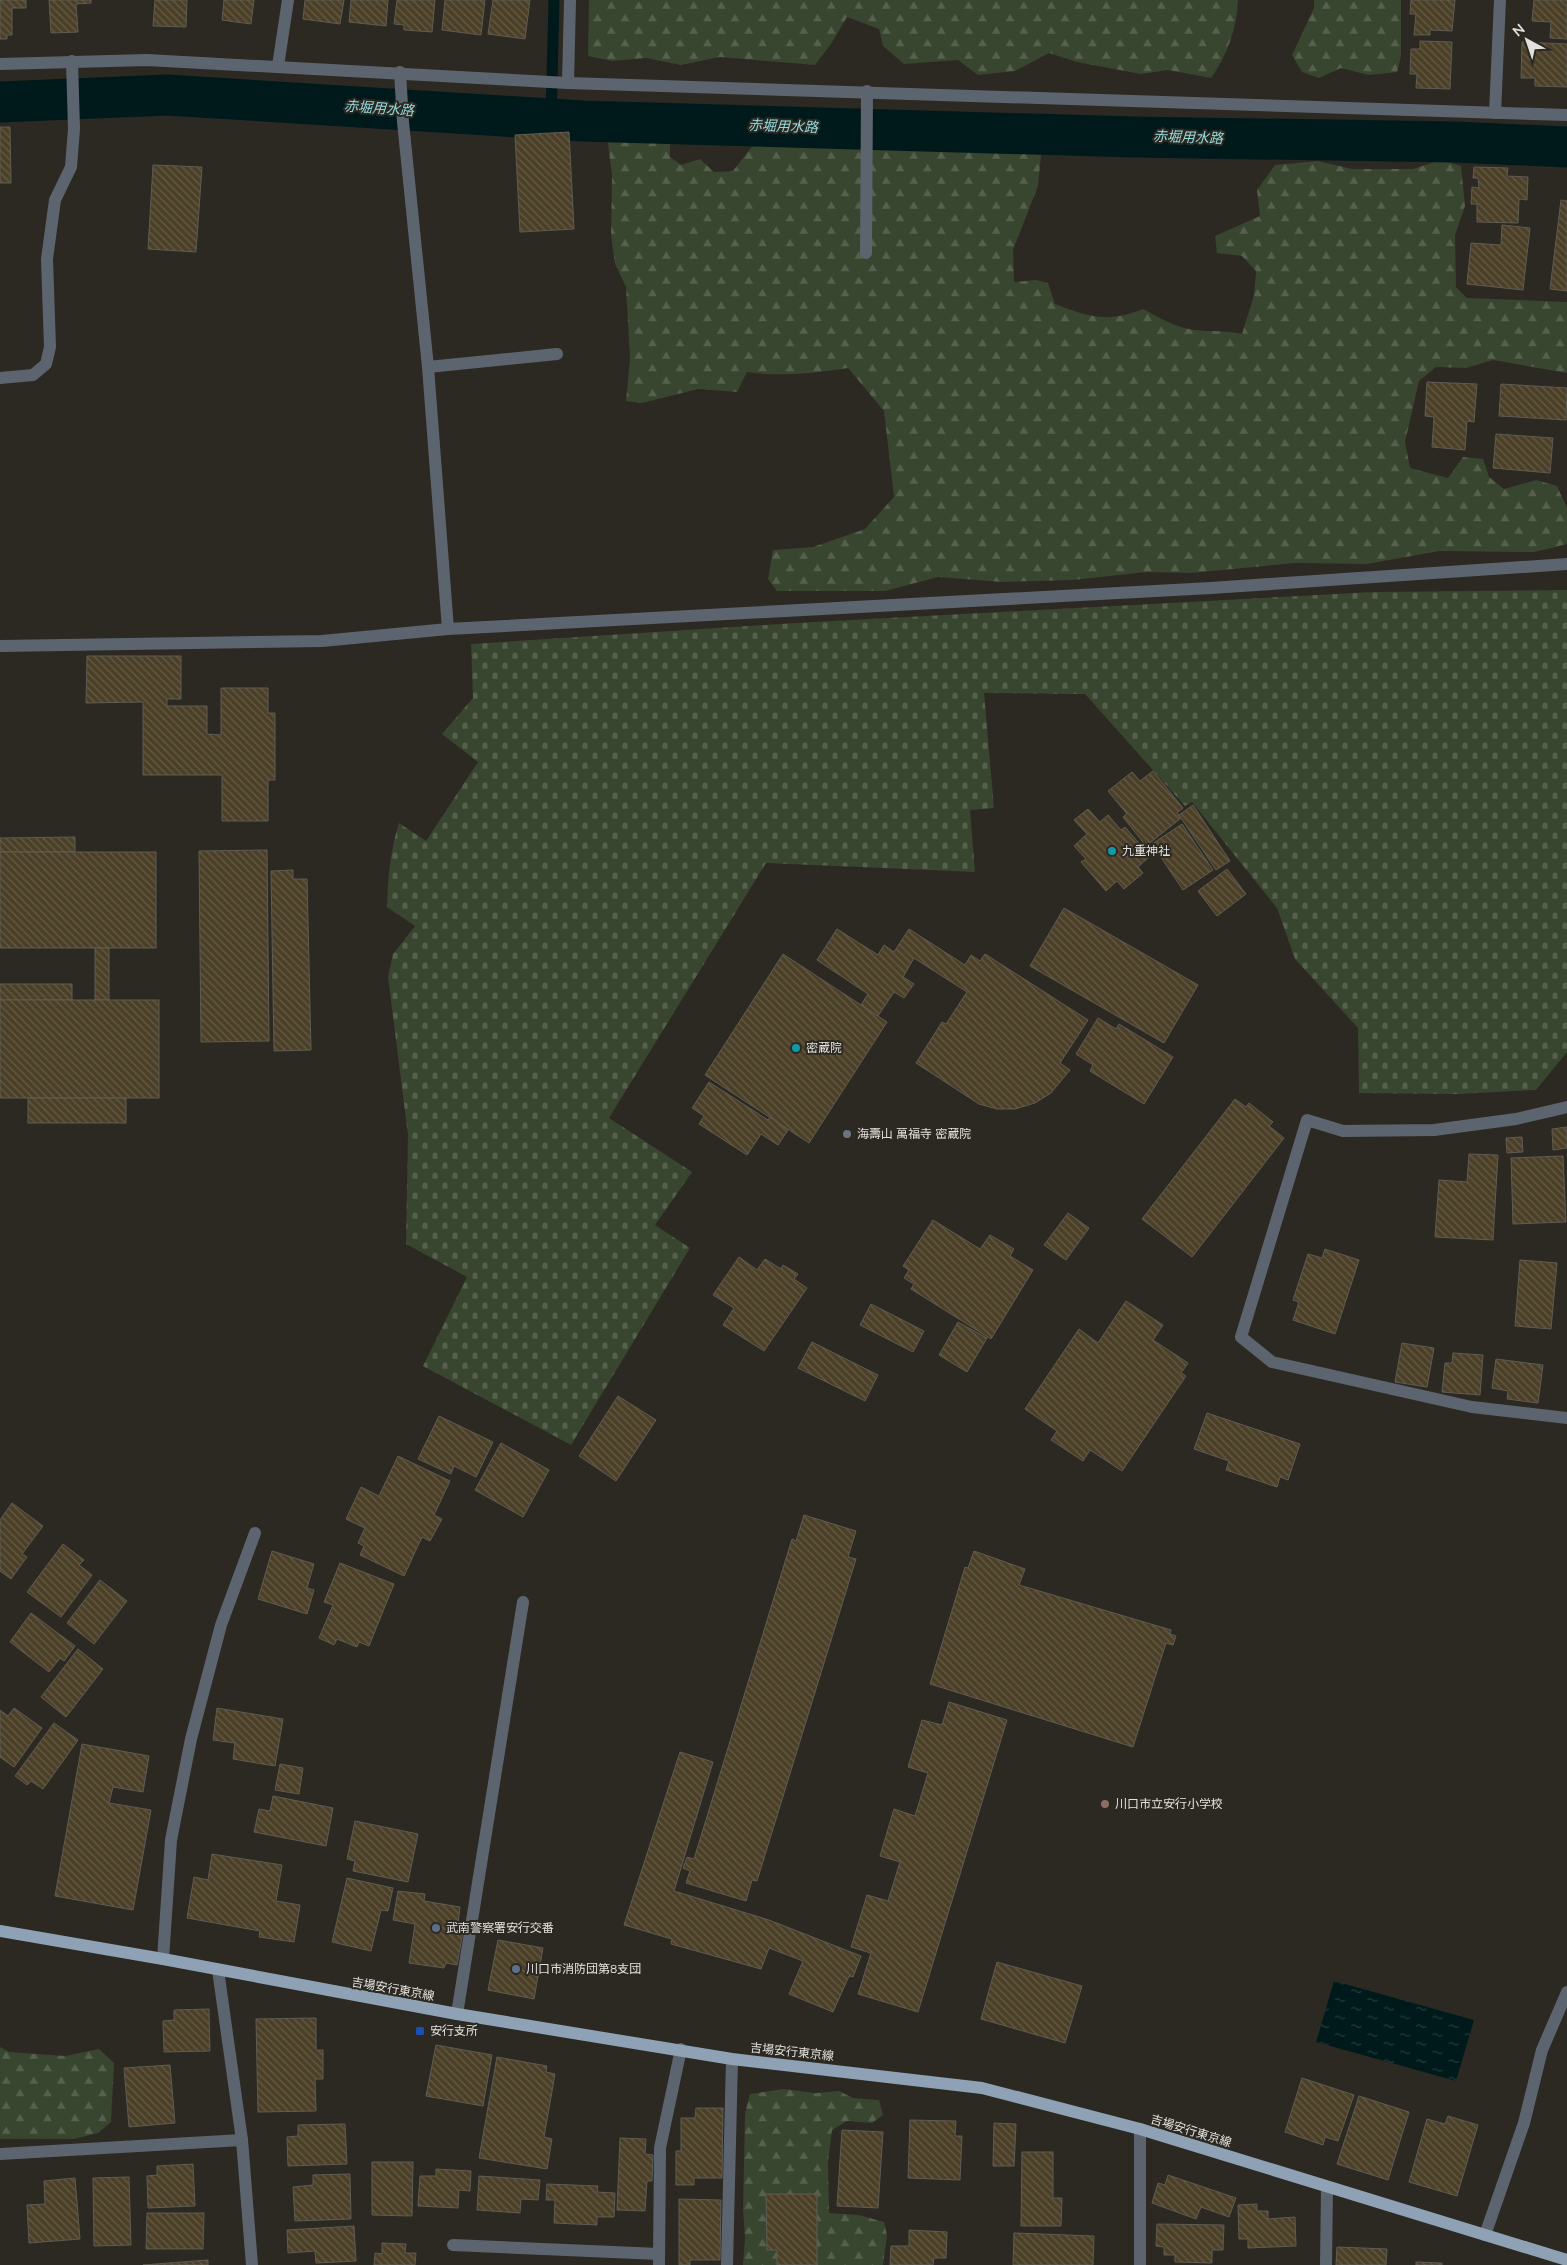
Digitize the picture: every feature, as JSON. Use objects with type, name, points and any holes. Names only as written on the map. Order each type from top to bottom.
[{"type":"main road","name":"吉場安行東京線","points":[[0,1931],[163,1959],[457,2014],[681,2049],[732,2059],[982,2088],[1140,2130],[1485,2235],[1550,2260],[1567,2260]]},
{"type":"street","points":[[278,66],[288,0]]},
{"type":"street","points":[[568,83],[570,0]]},
{"type":"street","points":[[1495,113],[1500,0]]},
{"type":"street","points":[[0,64],[147,60],[400,72],[568,83],[867,91],[1567,115]]},
{"type":"street","points":[[0,378],[33,375],[46,364],[50,347],[47,258],[55,200],[71,167],[74,129],[72,61]]},
{"type":"street","points":[[400,72],[403,122],[428,367],[448,629]]},
{"type":"street","points":[[866,253],[867,91]]},
{"type":"street","points":[[428,367],[557,354]]},
{"type":"street","points":[[0,646],[322,641],[448,629],[1211,588],[1567,564]]},
{"type":"street","points":[[1567,1107],[1516,1119],[1434,1130],[1343,1131],[1307,1120],[1241,1337],[1272,1362],[1472,1408],[1567,1418]]},
{"type":"street","points":[[163,1959],[172,1840],[191,1739],[221,1625],[255,1533]]},
{"type":"street","points":[[457,2014],[523,1602]]},
{"type":"street","points":[[218,1970],[242,2140],[252,2265]]},
{"type":"street","points":[[1485,2235],[1524,2122],[1542,2050],[1567,1992]]},
{"type":"street","points":[[454,2245],[659,2259],[660,2148],[681,2049]]},
{"type":"street","points":[[727,2265],[732,2059]]},
{"type":"street","points":[[1140,2130],[1140,2265]]},
{"type":"street","points":[[0,2154],[242,2140]]},
{"type":"street","points":[[1326,2265],[1327,2187]]},
{"type":"green space","points":[[589,0],[1238,0],[1236,21],[1230,41],[1222,60],[1211,78],[1168,70],[1141,74],[1077,62],[1049,53],[1015,71],[978,75],[958,60],[904,64],[883,46],[879,29],[847,17],[831,44],[815,65],[720,57],[681,65],[646,58],[612,61],[588,56]]},
{"type":"green space","points":[[1314,0],[1401,0],[1401,56],[1397,72],[1369,75],[1341,68],[1319,78],[1302,72],[1292,55],[1314,8]]},
{"type":"green space","points":[[620,131],[639,139],[670,137],[670,157],[681,165],[700,159],[714,172],[733,171],[754,144],[780,137],[938,149],[1016,150],[1041,155],[1038,186],[1013,250],[1014,282],[1036,280],[1048,283],[1055,304],[1088,315],[1098,317],[1119,316],[1143,309],[1168,322],[1188,329],[1242,334],[1254,295],[1256,271],[1242,256],[1217,253],[1215,236],[1260,216],[1257,190],[1275,165],[1318,161],[1352,169],[1413,169],[1441,160],[1461,166],[1465,206],[1455,235],[1456,287],[1467,298],[1567,302],[1567,373],[1493,360],[1466,368],[1436,367],[1419,381],[1405,442],[1410,468],[1448,478],[1463,457],[1483,459],[1489,477],[1504,489],[1536,480],[1557,486],[1567,508],[1567,544],[1535,552],[1439,551],[1367,564],[1294,563],[1191,573],[1147,572],[1072,580],[1002,582],[938,577],[885,591],[777,591],[768,579],[773,550],[813,547],[865,529],[894,497],[884,411],[848,368],[785,374],[747,372],[737,392],[698,389],[642,403],[626,401],[630,359],[626,287],[615,264],[611,235],[612,175],[607,137]]},
{"type":"green space","points":[[1567,590],[1567,1052],[1536,1090],[1457,1094],[1359,1093],[1358,1028],[1295,959],[1277,908],[1192,802],[1185,806],[1085,694],[984,693],[994,808],[970,810],[975,872],[766,863],[609,1118],[692,1172],[655,1225],[690,1248],[571,1445],[423,1366],[467,1277],[406,1244],[408,1135],[388,977],[393,954],[415,926],[387,907],[388,886],[392,854],[399,823],[426,841],[478,762],[442,734],[473,698],[471,644],[796,623],[1373,592]]},
{"type":"green space","points":[[0,2047],[9,2052],[65,2056],[99,2049],[114,2063],[111,2122],[98,2133],[74,2139],[0,2139]]},
{"type":"green space","points":[[783,2089],[816,2093],[839,2091],[853,2098],[879,2100],[883,2115],[872,2123],[847,2121],[832,2130],[828,2162],[829,2213],[859,2215],[884,2222],[887,2235],[883,2265],[743,2265],[745,2238],[743,2209],[745,2114],[750,2094]]},
{"type":"water","points":[[1334,1981],[1474,2020],[1456,2081],[1316,2042]]},
{"type":"building","points":[[0,0],[26,0],[26,8],[12,8],[12,35],[7,35],[7,39],[0,39]]},
{"type":"building","points":[[49,0],[91,0],[91,3],[76,4],[78,32],[51,33]]},
{"type":"building","points":[[155,0],[187,0],[186,27],[153,26]]},
{"type":"building","points":[[224,0],[254,0],[251,24],[222,20]]},
{"type":"building","points":[[305,0],[344,0],[340,24],[303,19]]},
{"type":"building","points":[[351,0],[388,0],[386,26],[349,22]]},
{"type":"building","points":[[397,0],[435,0],[432,32],[404,30],[404,25],[394,24]]},
{"type":"building","points":[[445,0],[485,0],[481,35],[442,30]]},
{"type":"building","points":[[493,0],[530,0],[525,39],[488,34]]},
{"type":"building","points":[[1411,0],[1455,0],[1452,31],[1430,30],[1430,35],[1414,35],[1416,14],[1410,14]]},
{"type":"building","points":[[1534,0],[1567,0],[1567,39],[1550,38],[1551,22],[1532,21]]},
{"type":"building","points":[[1420,41],[1452,42],[1450,89],[1416,88],[1417,74],[1410,74],[1411,49],[1420,49]]},
{"type":"building","points":[[1522,42],[1567,44],[1567,87],[1535,86],[1535,78],[1521,78]]},
{"type":"building","points":[[0,127],[10,127],[11,183],[0,183]]},
{"type":"building","points":[[569,132],[574,229],[520,232],[515,135]]},
{"type":"building","points":[[153,165],[202,167],[196,252],[148,249]]},
{"type":"building","points":[[1474,167],[1508,168],[1507,176],[1528,177],[1527,200],[1519,199],[1518,223],[1477,222],[1477,204],[1471,204],[1472,187],[1479,188],[1478,178],[1473,178]]},
{"type":"building","points":[[1561,200],[1567,201],[1567,291],[1550,289]]},
{"type":"building","points":[[1502,225],[1530,228],[1523,290],[1467,284],[1471,243],[1501,245]]},
{"type":"building","points":[[1427,382],[1477,384],[1474,422],[1467,421],[1465,450],[1432,447],[1434,417],[1425,416]]},
{"type":"building","points":[[1501,384],[1567,388],[1566,420],[1499,416]]},
{"type":"building","points":[[1496,434],[1553,438],[1550,473],[1493,468]]},
{"type":"building","points":[[87,656],[181,656],[181,699],[167,699],[167,706],[207,706],[207,734],[221,735],[221,688],[268,688],[268,713],[275,713],[275,780],[268,780],[268,821],[222,821],[222,775],[143,775],[143,702],[86,703]]},
{"type":"building","points":[[1153,771],[1183,808],[1177,813],[1181,818],[1146,846],[1123,817],[1127,814],[1108,791],[1132,772],[1140,781]]},
{"type":"building","points":[[1193,805],[1230,861],[1216,870],[1179,815]]},
{"type":"building","name":"九重神社","points":[[1088,809],[1100,822],[1108,815],[1121,830],[1125,827],[1150,856],[1138,867],[1143,873],[1124,889],[1117,881],[1106,891],[1081,862],[1086,859],[1074,846],[1087,834],[1074,820]]},
{"type":"building","points":[[1182,824],[1213,870],[1183,890],[1152,844]]},
{"type":"building","points":[[75,837],[75,852],[0,852],[0,838]]},
{"type":"building","points":[[267,850],[269,1041],[201,1042],[199,851]]},
{"type":"building","points":[[0,852],[156,852],[156,948],[0,948]]},
{"type":"building","points":[[1227,869],[1246,894],[1217,916],[1198,891]]},
{"type":"building","points":[[293,870],[293,879],[307,879],[311,1050],[274,1051],[271,871]]},
{"type":"building","points":[[1064,908],[1198,985],[1164,1043],[1030,966]]},
{"type":"building","points":[[837,929],[878,955],[884,945],[894,952],[909,929],[965,965],[971,955],[980,961],[985,954],[1088,1020],[1060,1063],[1070,1070],[1051,1093],[1035,1103],[1015,1109],[997,1109],[979,1104],[916,1063],[942,1022],[946,1024],[967,992],[914,958],[903,977],[914,984],[904,998],[894,992],[878,1016],[861,1005],[868,994],[817,960]]},
{"type":"building","points":[[95,948],[109,948],[109,1000],[95,1000]]},
{"type":"building","name":"密蔵院","points":[[783,954],[887,1022],[809,1143],[705,1075]]},
{"type":"building","points":[[0,984],[72,984],[72,1000],[0,1000]]},
{"type":"building","points":[[0,1000],[159,1000],[159,1098],[0,1098]]},
{"type":"building","points":[[1098,1018],[1116,1029],[1119,1024],[1173,1057],[1144,1104],[1090,1071],[1093,1065],[1076,1054]]},
{"type":"building","points":[[709,1082],[768,1120],[770,1117],[788,1130],[778,1145],[761,1134],[747,1155],[699,1124],[704,1116],[692,1108]]},
{"type":"building","points":[[28,1098],[126,1098],[126,1123],[28,1123]]},
{"type":"building","points":[[1235,1099],[1246,1107],[1249,1103],[1273,1122],[1269,1126],[1284,1138],[1192,1257],[1142,1219]]},
{"type":"building","points":[[1567,1127],[1567,1148],[1553,1150],[1552,1129]]},
{"type":"building","points":[[1522,1137],[1523,1152],[1507,1153],[1506,1138]]},
{"type":"building","points":[[1469,1154],[1498,1155],[1493,1240],[1435,1237],[1439,1180],[1467,1182]]},
{"type":"building","points":[[1563,1156],[1566,1222],[1513,1224],[1511,1158]]},
{"type":"building","points":[[1068,1213],[1089,1228],[1066,1260],[1044,1245]]},
{"type":"building","points":[[933,1220],[980,1249],[990,1235],[1014,1249],[1010,1256],[1033,1270],[991,1339],[911,1289],[914,1284],[904,1278],[909,1270],[903,1266]]},
{"type":"building","points":[[1325,1249],[1359,1260],[1335,1334],[1293,1320],[1299,1302],[1293,1300],[1308,1254],[1322,1258]]},
{"type":"building","points":[[739,1257],[757,1270],[765,1259],[781,1269],[783,1265],[798,1274],[794,1279],[807,1288],[764,1351],[723,1325],[734,1308],[713,1295]]},
{"type":"building","points":[[1520,1260],[1557,1263],[1551,1329],[1515,1326]]},
{"type":"building","points":[[1126,1301],[1163,1325],[1153,1340],[1188,1363],[1181,1373],[1186,1376],[1122,1471],[1090,1450],[1083,1461],[1051,1440],[1057,1431],[1025,1409],[1079,1329],[1098,1343]]},
{"type":"building","points":[[871,1304],[924,1331],[913,1352],[860,1325]]},
{"type":"building","points":[[958,1322],[987,1338],[967,1372],[939,1355]]},
{"type":"building","points":[[812,1342],[878,1375],[865,1401],[798,1368]]},
{"type":"building","points":[[1402,1343],[1434,1348],[1427,1387],[1395,1382]]},
{"type":"building","points":[[1453,1353],[1483,1355],[1480,1395],[1442,1392],[1445,1363],[1452,1363]]},
{"type":"building","points":[[1496,1359],[1543,1365],[1538,1403],[1507,1399],[1508,1391],[1492,1388]]},
{"type":"building","points":[[618,1396],[656,1420],[616,1481],[579,1456]]},
{"type":"building","points":[[1207,1413],[1300,1444],[1288,1480],[1280,1477],[1277,1487],[1226,1470],[1229,1461],[1194,1449]]},
{"type":"building","points":[[439,1416],[493,1442],[476,1477],[454,1466],[451,1474],[418,1459]]},
{"type":"building","points":[[501,1443],[549,1470],[523,1517],[475,1490]]},
{"type":"building","points":[[398,1456],[450,1481],[434,1515],[442,1519],[430,1541],[422,1537],[404,1576],[360,1555],[364,1546],[358,1543],[365,1528],[346,1519],[361,1487],[379,1496]]},
{"type":"building","points":[[12,1503],[43,1526],[22,1554],[27,1557],[11,1579],[0,1571],[0,1520]]},
{"type":"building","points":[[804,1515],[856,1531],[848,1557],[856,1559],[757,1881],[752,1880],[746,1901],[686,1883],[690,1871],[683,1868],[687,1857],[694,1859],[792,1539],[796,1541]]},
{"type":"building","points":[[63,1544],[84,1560],[79,1565],[92,1575],[61,1617],[27,1592]]},
{"type":"building","points":[[272,1551],[314,1564],[307,1588],[314,1590],[307,1614],[258,1599]]},
{"type":"building","points":[[974,1551],[1025,1569],[1019,1585],[1171,1630],[1170,1634],[1176,1636],[1173,1645],[1166,1643],[1133,1747],[930,1684],[965,1567],[968,1568]]},
{"type":"building","points":[[340,1563],[394,1584],[369,1646],[359,1642],[357,1647],[337,1639],[334,1645],[319,1638],[333,1605],[324,1602]]},
{"type":"building","points":[[100,1580],[127,1601],[94,1644],[67,1623]]},
{"type":"building","points":[[31,1613],[75,1646],[64,1661],[60,1658],[49,1672],[10,1642]]},
{"type":"building","points":[[78,1649],[103,1669],[66,1717],[41,1697]]},
{"type":"building","points":[[949,1702],[1007,1720],[918,2012],[858,1994],[871,1953],[851,1947],[867,1895],[888,1901],[900,1862],[880,1856],[894,1809],[915,1816],[928,1773],[908,1767],[922,1720],[942,1725]]},
{"type":"building","points":[[14,1708],[42,1728],[14,1767],[0,1757],[0,1710],[8,1716]]},
{"type":"building","points":[[217,1708],[283,1719],[275,1766],[233,1759],[235,1743],[213,1740]]},
{"type":"building","points":[[54,1723],[78,1740],[43,1789],[31,1781],[27,1785],[15,1776]]},
{"type":"building","points":[[82,1744],[149,1756],[143,1792],[113,1787],[109,1803],[151,1810],[133,1910],[55,1896]]},
{"type":"building","points":[[680,1752],[713,1762],[674,1891],[769,1920],[861,1956],[853,1977],[849,1976],[833,2012],[789,1994],[803,1961],[769,1948],[761,1969],[671,1944],[672,1939],[624,1925]]},
{"type":"building","points":[[280,1764],[303,1768],[299,1794],[275,1790]]},
{"type":"building","points":[[273,1796],[333,1808],[326,1846],[254,1832],[259,1809],[270,1811]]},
{"type":"building","points":[[355,1821],[418,1834],[408,1882],[353,1871],[355,1861],[347,1859]]},
{"type":"building","points":[[212,1854],[282,1865],[276,1901],[300,1905],[294,1942],[259,1937],[260,1931],[187,1918],[194,1877],[208,1880]]},
{"type":"building","points":[[347,1878],[393,1888],[388,1911],[381,1910],[371,1951],[332,1942]]},
{"type":"building","name":"武南警察署安行交番","points":[[398,1891],[425,1894],[424,1901],[460,1907],[457,1931],[463,1932],[457,1965],[446,1963],[444,1968],[409,1963],[415,1924],[393,1920]]},
{"type":"building","name":"川口市消防団第8支団","points":[[498,1940],[543,1948],[534,1999],[488,1990]]},
{"type":"building","points":[[997,1962],[1082,1986],[1065,2043],[981,2019]]},
{"type":"building","points":[[209,2009],[210,2051],[164,2052],[163,2021],[174,2020],[174,2010]]},
{"type":"building","points":[[316,2018],[316,2050],[323,2050],[323,2079],[315,2079],[316,2111],[258,2112],[256,2019]]},
{"type":"building","points":[[436,2045],[492,2055],[483,2106],[426,2096]]},
{"type":"building","points":[[497,2057],[547,2066],[546,2072],[555,2074],[544,2137],[552,2139],[547,2169],[479,2158]]},
{"type":"building","points":[[170,2065],[175,2123],[129,2127],[124,2068]]},
{"type":"building","points":[[1302,2078],[1354,2095],[1338,2141],[1325,2137],[1323,2145],[1285,2132]]},
{"type":"building","points":[[1359,2096],[1409,2112],[1388,2180],[1337,2164]]},
{"type":"building","points":[[696,2108],[723,2108],[722,2178],[694,2178],[694,2185],[676,2185],[676,2151],[681,2151],[681,2118],[695,2118]]},
{"type":"building","points":[[1448,2116],[1478,2125],[1457,2196],[1409,2182],[1427,2119],[1445,2124]]},
{"type":"building","points":[[910,2120],[956,2121],[955,2136],[962,2136],[960,2180],[908,2178]]},
{"type":"building","points":[[994,2123],[1016,2124],[1014,2166],[993,2166]]},
{"type":"building","points":[[345,2124],[347,2164],[288,2166],[287,2137],[298,2136],[298,2125]]},
{"type":"building","points":[[842,2130],[883,2132],[878,2208],[837,2206]]},
{"type":"building","points":[[620,2138],[646,2139],[645,2154],[653,2155],[652,2181],[647,2181],[645,2211],[617,2210]]},
{"type":"building","points":[[1022,2152],[1053,2152],[1053,2198],[1062,2198],[1061,2226],[1021,2226]]},
{"type":"building","points":[[372,2162],[413,2162],[412,2216],[372,2215]]},
{"type":"building","points":[[193,2164],[195,2206],[148,2208],[147,2176],[157,2175],[157,2166]]},
{"type":"building","points":[[436,2169],[471,2171],[470,2191],[459,2190],[458,2208],[418,2206],[420,2176],[436,2176]]},
{"type":"building","points":[[350,2174],[351,2219],[295,2221],[293,2187],[313,2185],[313,2175]]},
{"type":"building","points":[[1168,2175],[1236,2198],[1229,2217],[1201,2207],[1196,2219],[1152,2203],[1158,2183],[1165,2185]]},
{"type":"building","points":[[479,2176],[540,2180],[538,2200],[521,2199],[520,2213],[477,2210]]},
{"type":"building","points":[[129,2177],[131,2245],[94,2246],[93,2178]]},
{"type":"building","points":[[75,2178],[80,2239],[29,2243],[27,2205],[45,2204],[44,2181]]},
{"type":"building","points":[[547,2184],[598,2186],[597,2192],[615,2193],[614,2217],[597,2217],[597,2225],[554,2223],[555,2200],[546,2200]]},
{"type":"building","points":[[766,2194],[817,2194],[817,2265],[777,2265],[777,2250],[767,2250]]},
{"type":"building","points":[[679,2199],[721,2200],[720,2260],[690,2260],[690,2265],[679,2265]]},
{"type":"building","points":[[1257,2204],[1257,2211],[1268,2211],[1268,2219],[1295,2217],[1296,2246],[1248,2248],[1248,2239],[1239,2239],[1238,2205]]},
{"type":"building","points":[[147,2213],[204,2213],[203,2249],[146,2249]]},
{"type":"building","points":[[1157,2224],[1224,2225],[1223,2250],[1212,2250],[1212,2263],[1175,2262],[1175,2255],[1164,2255],[1164,2247],[1156,2246]]},
{"type":"building","points":[[354,2226],[356,2261],[316,2263],[315,2251],[288,2253],[287,2230]]},
{"type":"building","points":[[909,2230],[947,2232],[946,2258],[934,2258],[933,2265],[890,2265],[891,2246],[909,2246]]},
{"type":"building","points":[[1014,2233],[1094,2236],[1093,2265],[1013,2265]]},
{"type":"building","points":[[382,2243],[406,2244],[405,2253],[416,2253],[415,2265],[374,2265],[375,2253],[382,2254]]},
{"type":"building","points":[[1337,2247],[1387,2249],[1386,2265],[1336,2265]]},
{"type":"building","points":[[208,2260],[208,2265],[143,2265]]},
{"type":"building","points":[[1416,2262],[1442,2263],[1442,2265],[1416,2265]]},
{"type":"waterway","points":[[551,119],[554,0]]},
{"type":"waterway","name":"赤堀用水路","points":[[0,102],[167,95],[582,121],[1134,137],[1455,142],[1567,147]]},
{"type":"place","name":"九重神社","points":[[1112,851]]},
{"type":"place","name":"密蔵院","points":[[796,1048]]},
{"type":"place","name":"海壽山 萬福寺 密蔵院","points":[[847,1134]]},
{"type":"place","name":"川口市立安行小学校","points":[[1105,1804]]},
{"type":"place","name":"武南警察署安行交番","points":[[436,1928]]},
{"type":"place","name":"川口市消防団第8支団","points":[[516,1969]]},
{"type":"place","name":"安行支所","points":[[420,2031]]}]
